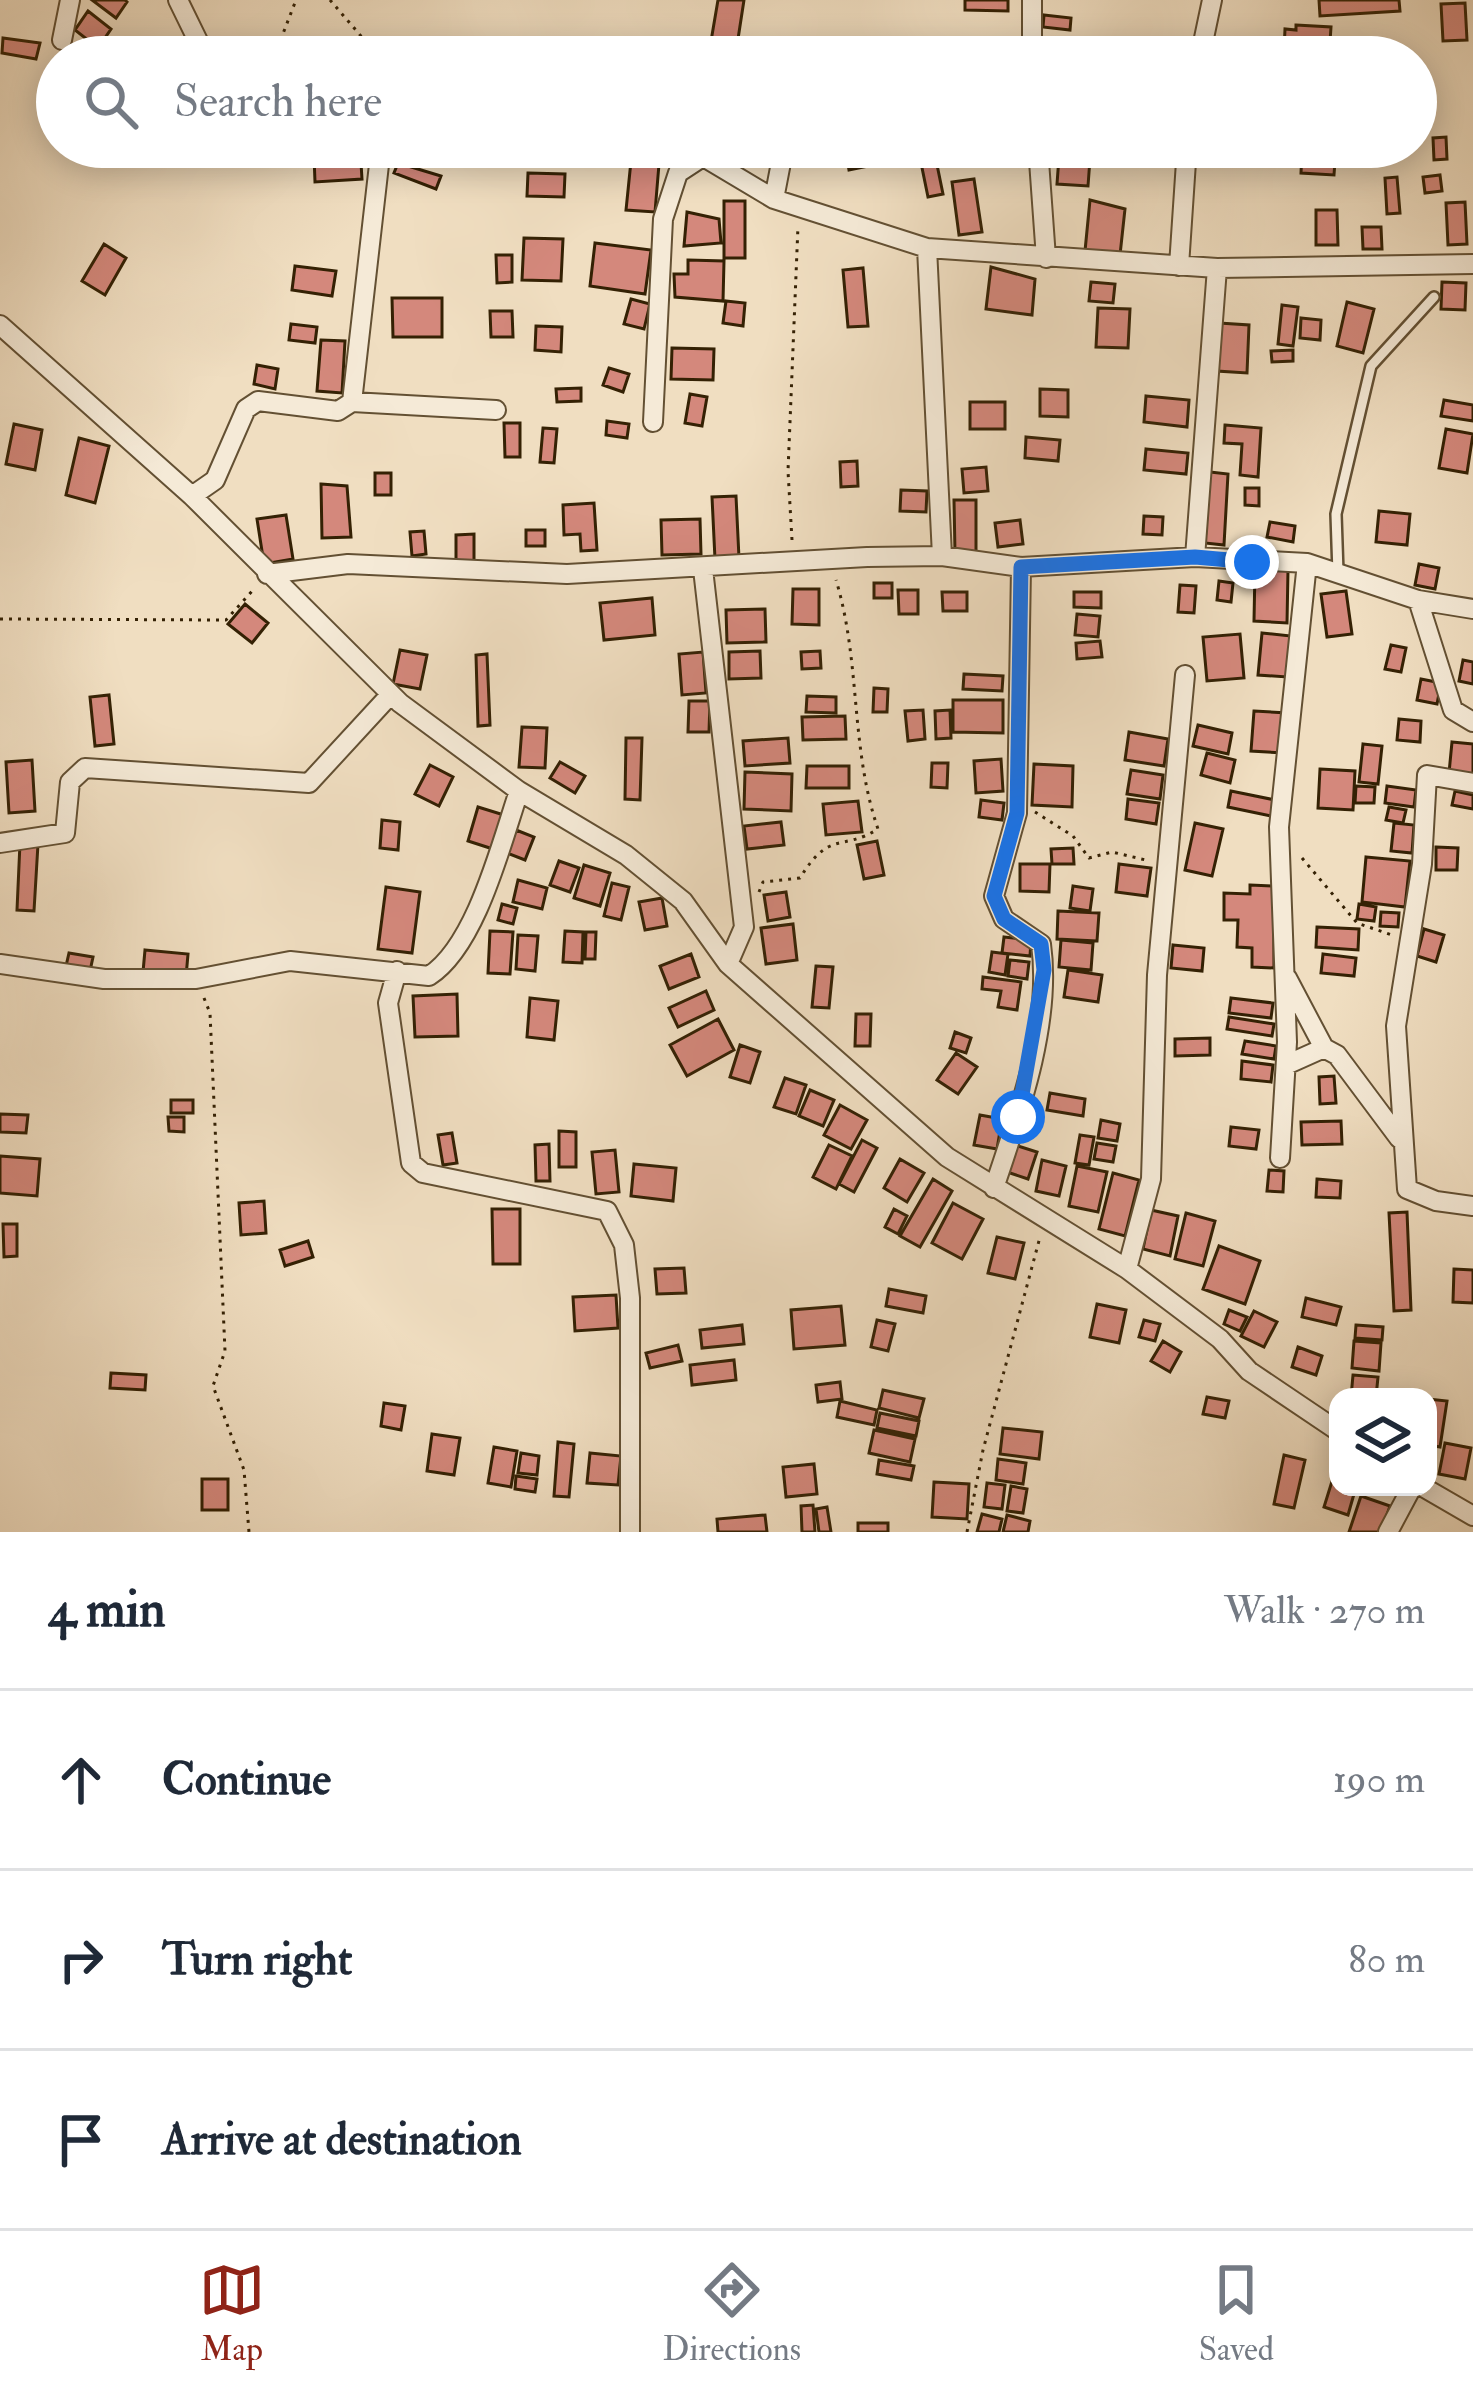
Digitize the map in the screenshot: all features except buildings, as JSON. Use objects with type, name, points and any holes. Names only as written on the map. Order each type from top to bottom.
[{"type":"street","points":[[63,36],[70,0]]},
{"type":"street","points":[[178,0],[196,36]]},
{"type":"street","points":[[1032,0],[1032,36]]},
{"type":"street","points":[[1204,36],[1212,0]]},
{"type":"street","points":[[352,402],[379,168]]},
{"type":"street","points":[[653,422],[663,219],[678,173],[686,168]]},
{"type":"street","points":[[728,168],[774,199],[927,248],[1217,268],[1473,264]]},
{"type":"street","points":[[774,199],[780,168]]},
{"type":"street","points":[[1040,168],[1046,258]]},
{"type":"street","points":[[1179,266],[1186,168]]},
{"type":"street","points":[[927,248],[941,556]]},
{"type":"street","points":[[1195,557],[1217,268]]},
{"type":"street","points":[[0,325],[192,496],[391,694],[519,791],[626,855],[683,902],[728,964],[947,1156],[1127,1268],[1220,1339],[1249,1371],[1329,1425]]},
{"type":"street","points":[[192,496],[215,480],[246,409],[258,401],[338,411],[352,402],[496,410]]},
{"type":"street","points":[[267,574],[348,564],[567,574],[941,556],[1021,567],[1195,557],[1307,563],[1418,600],[1473,609]]},
{"type":"street","points":[[1280,1158],[1286,1065],[1280,827],[1307,563]]},
{"type":"street","points":[[994,1188],[1018,1117],[1044,970],[1041,944],[1004,919],[994,896],[1017,802],[1021,567]]},
{"type":"street","points":[[703,569],[744,926],[728,964]]},
{"type":"street","points":[[1418,600],[1454,710],[1473,722]]},
{"type":"street","points":[[1127,1268],[1151,1179],[1167,866],[1185,675]]},
{"type":"street","points":[[0,843],[64,833],[70,782],[85,768],[309,783],[391,694]]},
{"type":"street","points":[[1473,783],[1426,775],[1411,936],[1396,1026],[1407,1190],[1436,1201],[1473,1206]]},
{"type":"street","points":[[0,964],[104,979],[196,980],[290,962],[428,976],[447,964],[484,892],[519,791]]},
{"type":"street","points":[[397,971],[388,1003],[412,1162],[423,1173],[607,1211],[624,1245],[630,1298],[626,1443],[630,1532]]},
{"type":"street","points":[[1284,973],[1324,1048],[1337,1055],[1402,1142]]},
{"type":"street","points":[[1286,1065],[1324,1048]]},
{"type":"street","points":[[1437,1495],[1473,1516]]},
{"type":"street","points":[[1388,1532],[1407,1496]]},
{"type":"lane","points":[[1338,573],[1336,514],[1371,366],[1434,297]]},
{"type":"path","points":[[282,36],[296,0]]},
{"type":"path","points":[[329,0],[361,36]]},
{"type":"path","points":[[793,562],[788,471],[800,207]]},
{"type":"path","points":[[744,926],[764,882],[800,878],[814,855],[836,840],[866,836],[878,829],[862,783],[854,669],[833,560]]},
{"type":"path","points":[[0,619],[226,620],[267,574]]},
{"type":"path","points":[[1017,802],[1073,836],[1089,858],[1112,852],[1167,866]]},
{"type":"path","points":[[1280,827],[1357,923],[1411,936]]},
{"type":"path","points":[[196,980],[210,1013],[225,1351],[213,1386],[244,1470],[249,1532]]},
{"type":"path","points":[[967,1532],[988,1429],[1045,1221]]},
{"type":"route","points":[[1018,1117],[1044,970],[1041,944],[1004,919],[994,896],[1017,813],[1021,567],[1195,557],[1252,562]]}]
